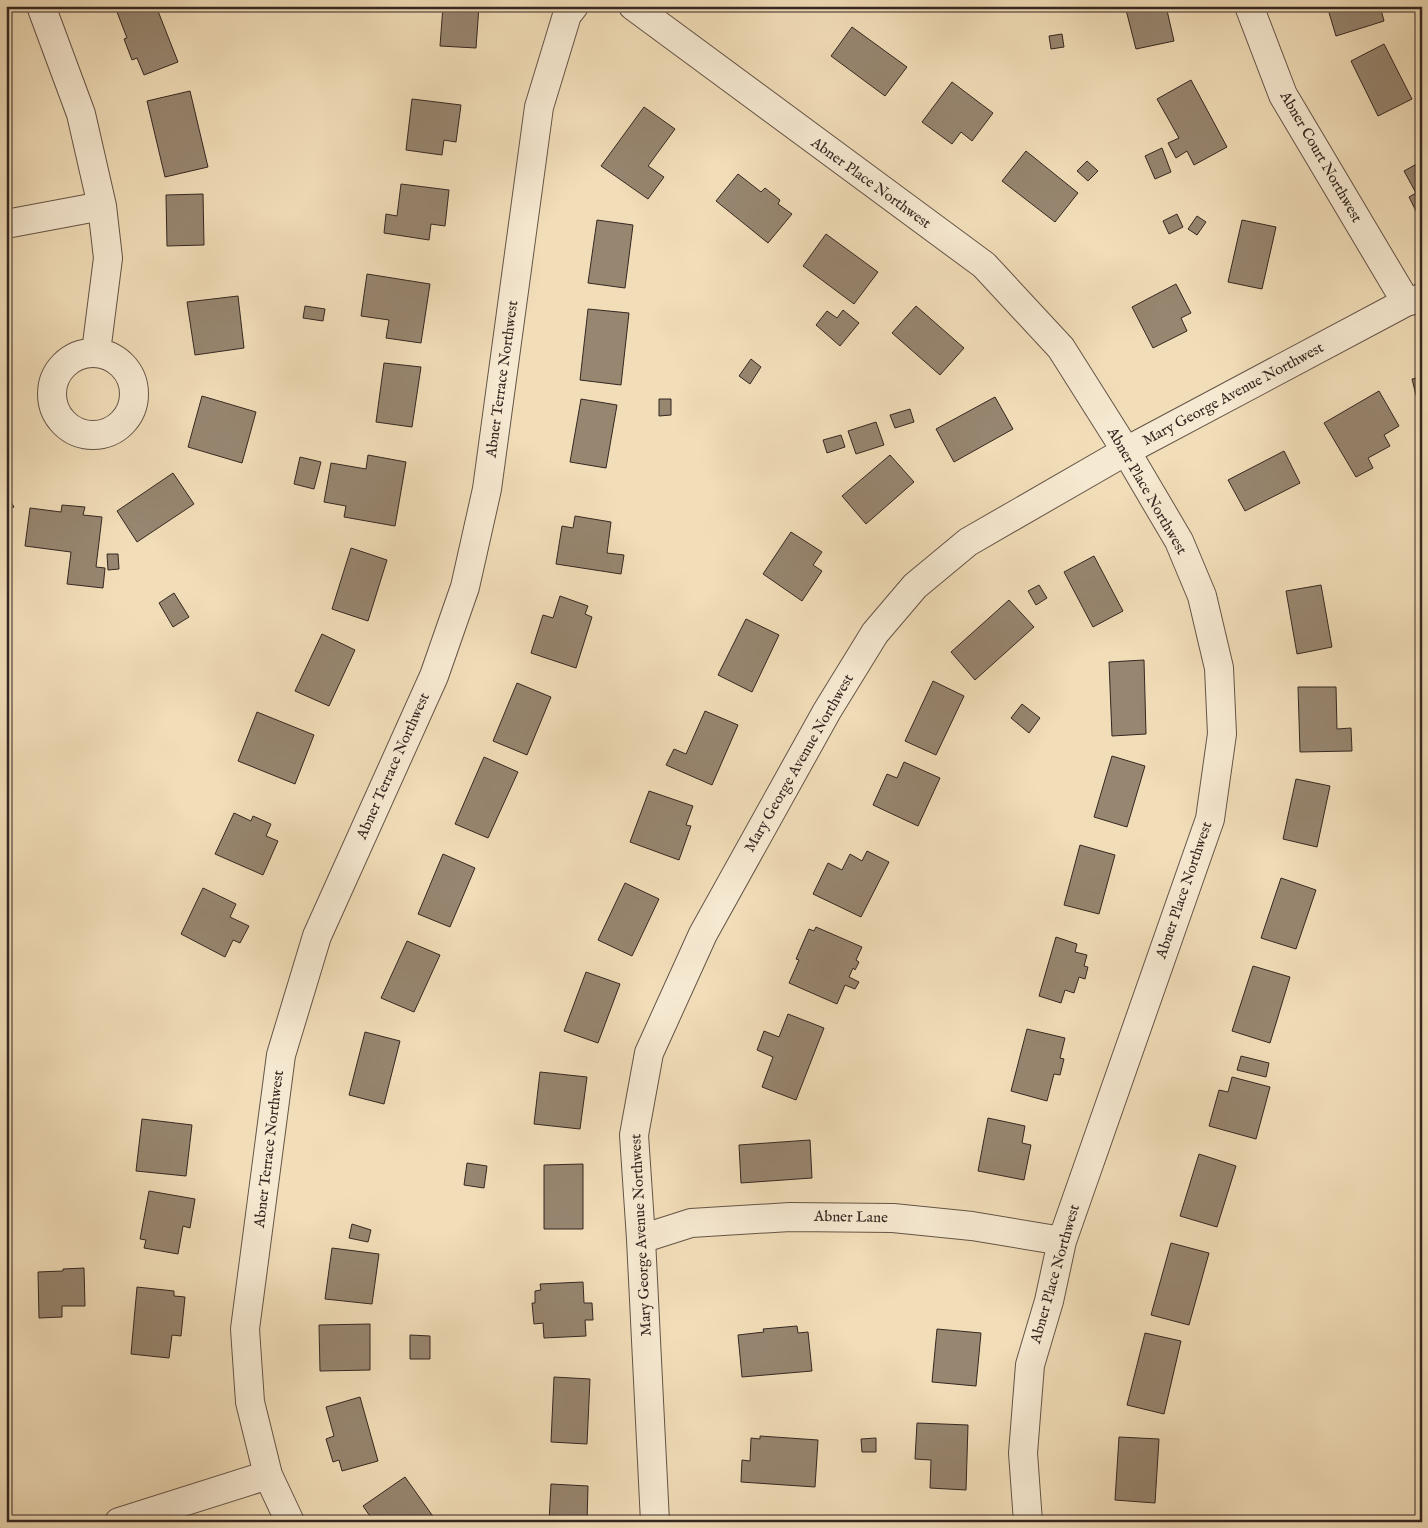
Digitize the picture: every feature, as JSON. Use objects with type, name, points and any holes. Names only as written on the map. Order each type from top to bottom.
[{"type":"street","points":[[40,6],[81,114],[102,206],[108,258],[96,352]]},
{"type":"street","name":"Abner Terrace Northwest","points":[[290,1522],[268,1475],[250,1402],[245,1329],[281,1055],[317,936],[434,676],[465,587],[487,489],[539,107],[567,15],[574,6]]},
{"type":"street","name":"Abner Place Northwest","points":[[633,6],[984,265],[1061,348],[1126,451],[1179,541],[1202,596],[1219,668],[1222,734],[1210,819],[1062,1241],[1049,1301],[1030,1365],[1023,1453],[1028,1522]]},
{"type":"street","name":"Abner Court Northwest","points":[[1249,6],[1283,95],[1414,300]]},
{"type":"street","points":[[6,224],[102,206]]},
{"type":"street","name":"Mary George Avenue Northwest","points":[[655,1522],[634,1135],[649,1053],[703,934],[827,712],[870,641],[915,586],[968,542],[1126,451],[1414,300]]},
{"type":"street","name":"Abner Lane","points":[[641,1238],[690,1223],[800,1217],[893,1218],[972,1226],[1062,1241]]},
{"type":"street","points":[[119,1522],[268,1475]]},
{"type":"building","points":[[132,6],[156,6],[178,62],[144,75],[137,58],[132,60],[124,39],[127,38],[117,12]]},
{"type":"building","points":[[443,6],[479,6],[476,48],[440,46]]},
{"type":"building","points":[[1125,6],[1166,6],[1174,41],[1136,49]]},
{"type":"building","points":[[1327,6],[1380,6],[1384,21],[1336,36]]},
{"type":"building","points":[[852,27],[907,67],[885,96],[831,56]]},
{"type":"building","points":[[1062,34],[1064,47],[1051,49],[1049,36]]},
{"type":"building","points":[[1384,44],[1412,99],[1378,116],[1351,61]]},
{"type":"building","points":[[1191,80],[1227,147],[1194,165],[1187,151],[1176,158],[1168,143],[1179,138],[1157,99]]},
{"type":"building","points":[[952,82],[993,113],[972,141],[961,132],[952,144],[922,122]]},
{"type":"building","points":[[190,91],[208,167],[165,177],[147,101]]},
{"type":"building","points":[[412,99],[461,105],[456,142],[444,140],[442,155],[406,150]]},
{"type":"building","points":[[644,107],[675,129],[648,166],[664,177],[648,199],[601,166]]},
{"type":"building","points":[[1162,148],[1171,172],[1155,179],[1145,156]]},
{"type":"building","points":[[1026,151],[1078,193],[1055,222],[1002,181]]},
{"type":"building","points":[[1087,161],[1098,171],[1088,181],[1077,171]]},
{"type":"building","points":[[1422,161],[1422,216],[1419,217],[1409,197],[1416,193],[1404,171]]},
{"type":"building","points":[[738,174],[761,192],[765,188],[780,200],[778,204],[792,214],[768,243],[716,201]]},
{"type":"building","points":[[401,184],[449,190],[445,226],[431,224],[429,240],[384,233],[386,214],[397,216]]},
{"type":"building","points":[[203,194],[204,245],[167,246],[166,195]]},
{"type":"building","points":[[1177,214],[1183,227],[1169,234],[1163,221]]},
{"type":"building","points":[[1197,216],[1206,222],[1197,235],[1188,229]]},
{"type":"building","points":[[597,220],[633,225],[625,288],[588,283]]},
{"type":"building","points":[[1242,220],[1276,227],[1262,289],[1228,282]]},
{"type":"building","points":[[826,234],[878,272],[854,304],[803,266]]},
{"type":"building","points":[[367,274],[430,284],[421,343],[386,338],[389,320],[361,316]]},
{"type":"building","points":[[1176,284],[1191,313],[1181,318],[1187,331],[1153,348],[1132,307]]},
{"type":"building","points":[[238,296],[244,348],[195,355],[187,302]]},
{"type":"building","points":[[305,306],[325,309],[323,321],[303,318]]},
{"type":"building","points":[[916,306],[964,348],[940,375],[892,333]]},
{"type":"building","points":[[588,309],[629,313],[621,385],[580,380]]},
{"type":"building","points":[[843,310],[859,323],[840,346],[816,325],[827,311],[837,318]]},
{"type":"building","points":[[751,359],[761,367],[750,384],[739,376]]},
{"type":"building","points":[[384,363],[421,367],[412,427],[376,422]]},
{"type":"building","points":[[1422,377],[1422,414],[1421,415],[1412,379]]},
{"type":"building","points":[[1379,391],[1399,426],[1384,435],[1390,446],[1368,458],[1373,468],[1356,477],[1324,423]]},
{"type":"building","points":[[202,396],[256,412],[242,463],[188,447]]},
{"type":"building","points":[[995,397],[1013,429],[954,462],[936,429]]},
{"type":"building","points":[[581,399],[617,405],[606,468],[570,462]]},
{"type":"building","points":[[659,399],[671,399],[671,415],[659,416]]},
{"type":"building","points":[[910,409],[914,422],[895,428],[890,415]]},
{"type":"building","points":[[876,422],[884,445],[856,454],[848,431]]},
{"type":"building","points":[[841,435],[845,447],[827,453],[823,440]]},
{"type":"building","points":[[1284,451],[1300,483],[1245,511],[1228,480]]},
{"type":"building","points":[[368,455],[406,462],[395,526],[344,517],[346,506],[324,502],[331,463],[366,469]]},
{"type":"building","points":[[890,455],[914,482],[866,524],[842,496]]},
{"type":"building","points":[[300,457],[321,462],[314,489],[294,484]]},
{"type":"building","points":[[173,473],[194,504],[137,542],[117,511]]},
{"type":"building","points":[[6,493],[14,507],[6,511]]},
{"type":"building","points":[[62,505],[85,507],[83,515],[102,517],[96,567],[105,568],[103,588],[67,584],[71,552],[25,546],[30,508],[61,512]]},
{"type":"building","points":[[575,516],[611,522],[607,553],[624,555],[621,574],[556,564],[562,526],[573,528]]},
{"type":"building","points":[[791,532],[822,552],[813,565],[822,571],[802,601],[763,574]]},
{"type":"building","points":[[351,548],[387,560],[368,621],[332,609]]},
{"type":"building","points":[[107,554],[118,554],[119,569],[108,570]]},
{"type":"building","points":[[1094,556],[1123,611],[1093,627],[1064,572]]},
{"type":"building","points":[[1039,585],[1047,598],[1036,605],[1028,591]]},
{"type":"building","points":[[1321,585],[1332,647],[1297,654],[1286,591]]},
{"type":"building","points":[[174,593],[189,617],[173,627],[159,603]]},
{"type":"building","points":[[560,596],[588,606],[585,614],[592,617],[576,668],[531,653],[543,615],[553,618]]},
{"type":"building","points":[[1009,600],[1034,627],[975,680],[951,652]]},
{"type":"building","points":[[746,619],[779,635],[752,692],[718,675]]},
{"type":"building","points":[[322,634],[355,650],[329,706],[295,691]]},
{"type":"building","points":[[1144,660],[1146,734],[1112,736],[1109,662]]},
{"type":"building","points":[[933,681],[964,696],[936,755],[905,741]]},
{"type":"building","points":[[517,683],[551,697],[527,755],[493,741]]},
{"type":"building","points":[[1298,687],[1336,687],[1337,729],[1351,728],[1352,751],[1300,752]]},
{"type":"building","points":[[1022,704],[1040,718],[1029,733],[1011,718]]},
{"type":"building","points":[[705,711],[738,725],[712,785],[666,765],[674,749],[686,754]]},
{"type":"building","points":[[257,712],[314,735],[295,784],[238,761]]},
{"type":"building","points":[[1112,756],[1145,766],[1127,827],[1094,817]]},
{"type":"building","points":[[484,757],[518,772],[488,838],[455,824]]},
{"type":"building","points":[[904,762],[940,778],[918,826],[873,805],[887,774],[897,778]]},
{"type":"building","points":[[1296,779],[1330,786],[1317,847],[1283,839]]},
{"type":"building","points":[[649,791],[693,806],[686,825],[691,826],[679,860],[630,842]]},
{"type":"building","points":[[234,813],[251,821],[253,816],[271,824],[266,836],[278,841],[263,875],[215,854]]},
{"type":"building","points":[[1080,845],[1115,855],[1099,914],[1064,905]]},
{"type":"building","points":[[867,851],[889,862],[861,917],[813,894],[828,863],[842,870],[850,854],[862,861]]},
{"type":"building","points":[[443,854],[475,868],[450,927],[418,914]]},
{"type":"building","points":[[1281,878],[1316,890],[1296,949],[1261,938]]},
{"type":"building","points":[[625,883],[659,899],[632,956],[598,940]]},
{"type":"building","points":[[203,888],[236,904],[230,917],[249,926],[240,943],[233,940],[225,957],[181,934]]},
{"type":"building","points":[[816,927],[862,947],[856,960],[859,962],[855,970],[853,968],[849,977],[859,982],[855,989],[845,985],[837,1004],[789,983],[799,960],[796,959],[809,929],[814,931]]},
{"type":"building","points":[[1056,937],[1077,944],[1075,952],[1087,955],[1084,966],[1088,967],[1085,979],[1079,977],[1074,993],[1065,990],[1061,1003],[1039,996]]},
{"type":"building","points":[[407,941],[440,955],[414,1012],[381,998]]},
{"type":"building","points":[[1253,966],[1290,977],[1270,1043],[1232,1031]]},
{"type":"building","points":[[586,972],[620,984],[598,1043],[564,1031]]},
{"type":"building","points":[[788,1014],[824,1028],[796,1100],[762,1087],[773,1057],[757,1050],[764,1031],[779,1037]]},
{"type":"building","points":[[1027,1029],[1065,1038],[1060,1058],[1064,1059],[1060,1075],[1054,1074],[1047,1101],[1011,1091]]},
{"type":"building","points":[[365,1032],[400,1041],[384,1104],[349,1095]]},
{"type":"building","points":[[1241,1056],[1269,1063],[1266,1077],[1237,1070]]},
{"type":"building","points":[[540,1072],[587,1077],[580,1129],[534,1124]]},
{"type":"building","points":[[1232,1077],[1270,1087],[1256,1139],[1209,1126],[1219,1090],[1228,1092]]},
{"type":"building","points":[[988,1118],[1025,1126],[1022,1143],[1031,1145],[1024,1180],[978,1171]]},
{"type":"building","points":[[142,1119],[192,1125],[186,1176],[136,1171]]},
{"type":"building","points":[[810,1140],[812,1178],[741,1183],[739,1145]]},
{"type":"building","points":[[1199,1154],[1236,1166],[1217,1227],[1180,1216]]},
{"type":"building","points":[[467,1163],[487,1166],[484,1188],[464,1185]]},
{"type":"building","points":[[583,1164],[583,1229],[544,1229],[544,1165]]},
{"type":"building","points":[[149,1191],[195,1199],[190,1228],[183,1226],[178,1254],[144,1248],[146,1240],[140,1239]]},
{"type":"building","points":[[352,1224],[371,1230],[368,1242],[349,1238]]},
{"type":"building","points":[[1171,1243],[1209,1253],[1189,1325],[1151,1315]]},
{"type":"building","points":[[332,1248],[379,1254],[372,1304],[325,1299]]},
{"type":"building","points":[[84,1268],[85,1306],[62,1306],[62,1317],[39,1318],[38,1272]]},
{"type":"building","points":[[583,1282],[584,1303],[592,1303],[593,1320],[585,1320],[586,1336],[544,1338],[543,1323],[534,1324],[532,1303],[535,1303],[535,1291],[541,1290],[540,1284]]},
{"type":"building","points":[[137,1287],[174,1291],[174,1296],[185,1297],[181,1336],[172,1335],[169,1358],[131,1354]]},
{"type":"building","points":[[370,1324],[370,1370],[320,1371],[319,1325]]},
{"type":"building","points":[[797,1326],[798,1333],[808,1332],[812,1371],[742,1377],[738,1335],[764,1332],[763,1329]]},
{"type":"building","points":[[937,1329],[981,1333],[976,1386],[932,1382]]},
{"type":"building","points":[[1145,1333],[1181,1341],[1164,1414],[1127,1405]]},
{"type":"building","points":[[410,1335],[430,1336],[430,1359],[410,1359]]},
{"type":"building","points":[[554,1377],[590,1379],[587,1444],[551,1442]]},
{"type":"building","points":[[360,1397],[378,1461],[342,1471],[339,1460],[333,1462],[326,1439],[334,1436],[326,1407]]},
{"type":"building","points":[[917,1423],[968,1425],[966,1490],[930,1488],[931,1460],[915,1459]]},
{"type":"building","points":[[760,1436],[818,1440],[815,1487],[741,1482],[742,1460],[750,1461],[751,1438],[760,1439]]},
{"type":"building","points":[[1119,1437],[1159,1439],[1155,1503],[1115,1500]]},
{"type":"building","points":[[876,1438],[876,1452],[862,1452],[861,1439]]},
{"type":"building","points":[[405,1477],[437,1522],[374,1522],[363,1506]]},
{"type":"building","points":[[551,1484],[588,1486],[587,1522],[549,1522]]}]
